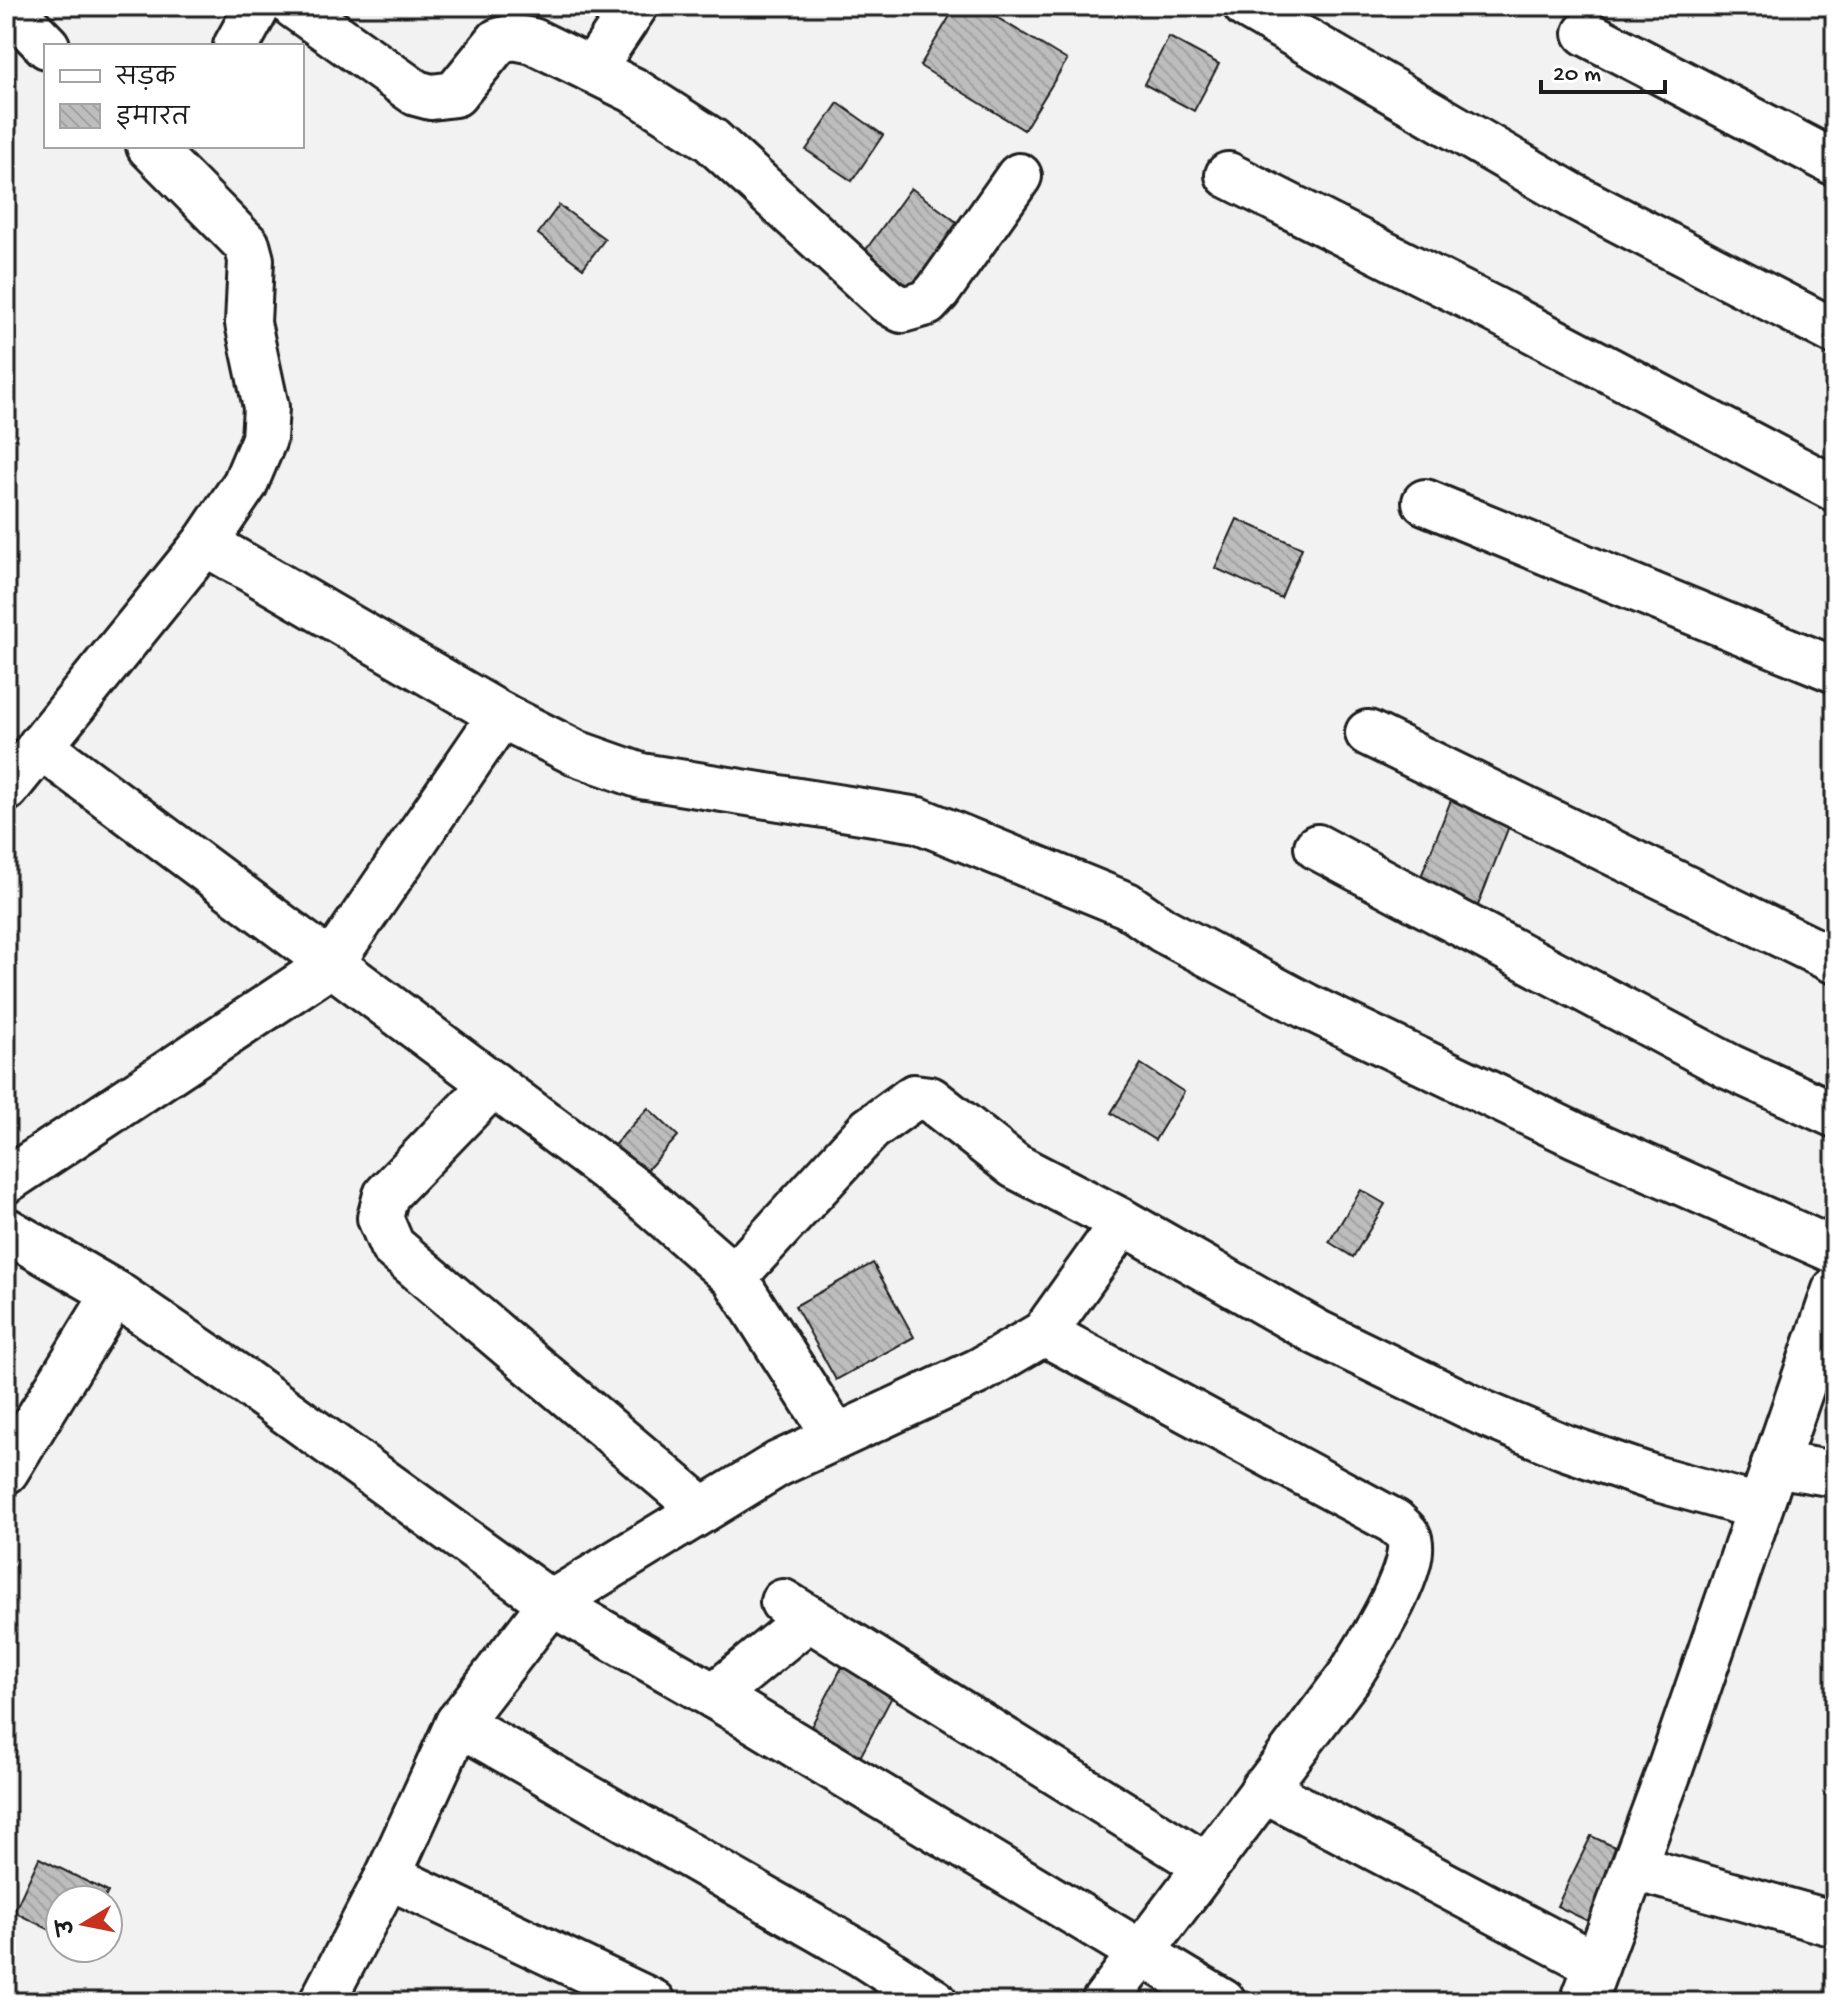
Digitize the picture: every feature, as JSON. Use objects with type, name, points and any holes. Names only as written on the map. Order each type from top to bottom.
[{"type":"street","points":[[8,6],[45,44]]},
{"type":"street","points":[[237,44],[258,6]]},
{"type":"street","points":[[294,6],[416,93],[431,97],[455,94],[498,41],[513,37],[533,41],[633,90],[711,140],[887,301],[902,310],[927,303],[938,291],[1019,176]]},
{"type":"street","points":[[592,70],[635,6]]},
{"type":"street","points":[[1246,6],[1571,195],[1835,332]]},
{"type":"street","points":[[1586,33],[1835,163]]},
{"type":"street","points":[[6,789],[205,543],[245,484],[264,439],[266,407],[248,323],[251,268],[247,245],[165,152]]},
{"type":"street","points":[[1228,175],[1495,310],[1835,489]]},
{"type":"street","points":[[1425,502],[1835,670]]},
{"type":"street","points":[[205,543],[501,715],[576,753],[641,776],[918,820],[1127,905],[1163,930],[1306,1006],[1577,1136],[1835,1251]]},
{"type":"street","points":[[6,1181],[330,965],[501,715]]},
{"type":"street","points":[[1368,733],[1835,961]]},
{"type":"street","points":[[40,746],[637,1192],[734,1277],[836,1437]]},
{"type":"street","points":[[1317,847],[1730,1067],[1835,1115]]},
{"type":"street","points":[[493,1084],[386,1195],[380,1218],[392,1246],[701,1508]]},
{"type":"street","points":[[734,1277],[870,1129],[914,1097],[930,1099],[1015,1166],[1123,1222],[1318,1333],[1483,1413],[1612,1464],[1759,1507]]},
{"type":"street","points":[[333,1998],[458,1723],[551,1603],[701,1508],[778,1464],[979,1371],[1044,1333],[1123,1222]]},
{"type":"street","points":[[6,1230],[115,1293],[244,1381],[551,1603],[714,1696],[1223,2002]]},
{"type":"street","points":[[1263,1789],[1590,1983],[1635,1868],[1835,1290]]},
{"type":"street","points":[[6,1471],[115,1293]]},
{"type":"street","points":[[1044,1333],[1395,1522],[1408,1536],[1410,1556],[1381,1625],[1349,1677],[1137,1953],[1104,2002]]},
{"type":"street","points":[[1774,1464],[1835,1474]]},
{"type":"street","points":[[714,1696],[796,1610],[1205,1865]]},
{"type":"street","points":[[458,1723],[863,1955],[935,2002]]},
{"type":"street","points":[[1635,1868],[1835,1924]]},
{"type":"street","points":[[388,1876],[653,2002]]},
{"type":"building","points":[[956,6],[978,6],[1067,60],[1024,130],[920,66]]},
{"type":"building","points":[[1169,37],[1219,64],[1194,111],[1144,84]]},
{"type":"building","points":[[838,103],[883,135],[852,181],[806,150]]},
{"type":"building","points":[[911,188],[966,229],[917,297],[862,255]]},
{"type":"building","points":[[559,205],[605,239],[583,268],[538,234]]},
{"type":"building","points":[[1237,519],[1302,548],[1281,598],[1215,568]]},
{"type":"building","points":[[1451,800],[1511,821],[1475,913],[1415,892]]},
{"type":"building","points":[[1141,1064],[1184,1092],[1155,1140],[1111,1113]]},
{"type":"building","points":[[648,1108],[678,1136],[638,1180],[608,1152]]},
{"type":"building","points":[[1361,1190],[1385,1204],[1353,1257],[1329,1242]]},
{"type":"building","points":[[873,1263],[914,1337],[836,1380],[795,1306]]},
{"type":"building","points":[[843,1665],[895,1691],[856,1765],[805,1738]]},
{"type":"building","points":[[1591,1836],[1632,1855],[1598,1926],[1557,1906]]},
{"type":"building","points":[[39,1858],[92,1884],[44,1884],[44,1927],[14,1912]]}]
